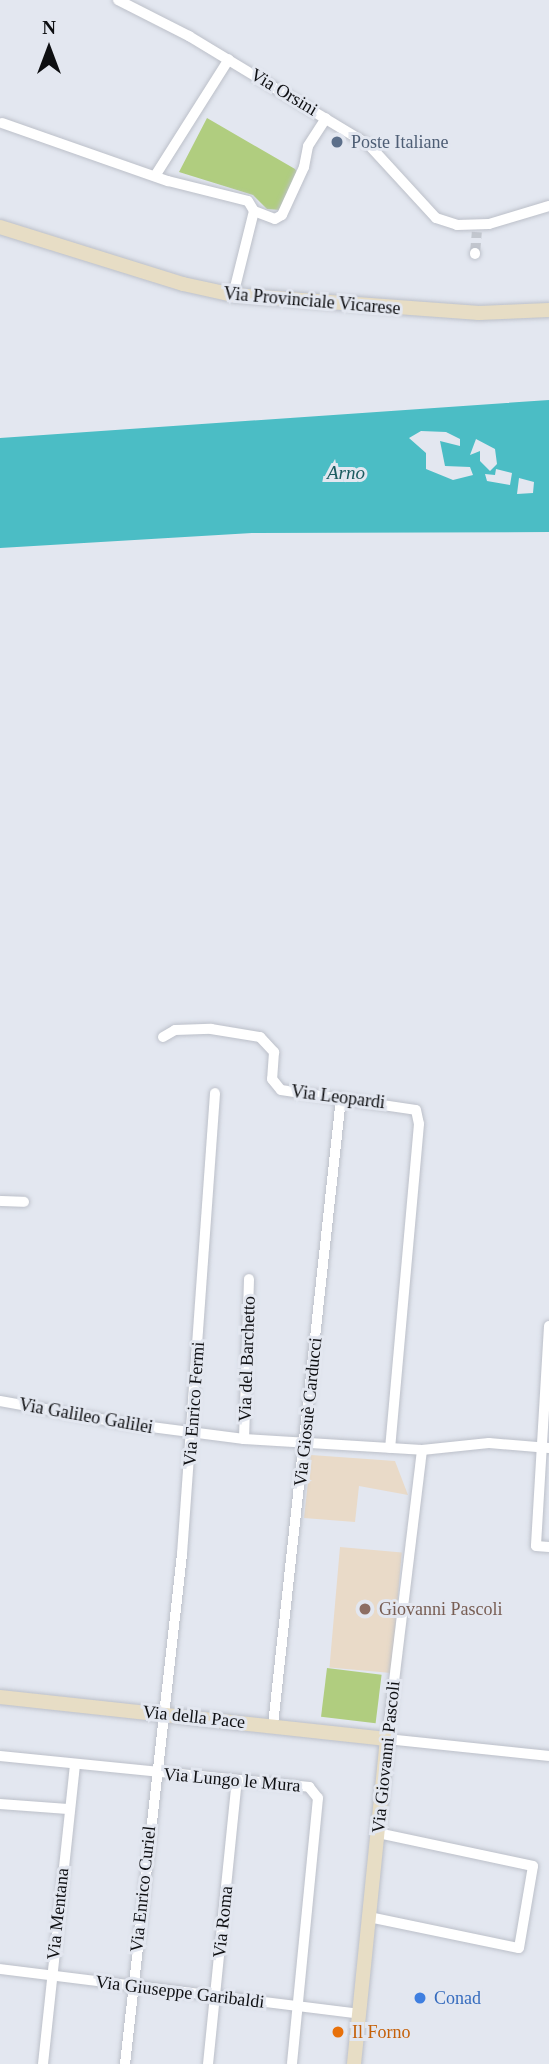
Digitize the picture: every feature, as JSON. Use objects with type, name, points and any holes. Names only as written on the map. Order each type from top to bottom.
[{"type":"main road","name":"Via Provinciale Vicarese","points":[[0,227],[183,284],[233,295],[466,313],[549,310]]},
{"type":"main road","name":"Via della Pace","points":[[0,1696],[387,1738]]},
{"type":"main road","name":"Via Giovanni Pascoli","points":[[354,2064],[387,1738]]},
{"type":"street","name":"Via Orsini","points":[[117,0],[229,60],[324,121],[369,145],[436,218],[478,229],[549,206]]},
{"type":"street","points":[[155,176],[229,60]]},
{"type":"street","points":[[2,123],[155,176],[242,198],[254,211],[275,219],[282,215],[304,167],[308,146],[324,121]]},
{"type":"street","points":[[233,295],[254,211]]},
{"type":"street","name":"Via Leopardi","points":[[163,1037],[176,1030],[211,1029],[260,1037],[274,1052],[274,1086],[416,1110],[419,1124],[390,1448]]},
{"type":"street","name":"Via Enrico Fermi","points":[[165,1714],[193,1434],[215,1093]]},
{"type":"street","name":"Via Giosuè Carducci","points":[[273,1725],[341,1098]]},
{"type":"street","points":[[0,1201],[24,1202]]},
{"type":"street","name":"Via del Barchetto","points":[[244,1438],[249,1279]]},
{"type":"street","points":[[549,1326],[544,1448],[536,1546],[549,1547]]},
{"type":"street","name":"Via Galileo Galilei","points":[[0,1401],[193,1434],[422,1450],[489,1443],[544,1448]]},
{"type":"street","name":"Via Giovanni Pascoli","points":[[387,1738],[422,1450]]},
{"type":"street","name":"Via Enrico Curiel","points":[[125,2064],[156,1773],[165,1714]]},
{"type":"street","points":[[387,1738],[549,1755]]},
{"type":"street","name":"Via Lungo le Mura","points":[[0,1756],[309,1787],[318,1798],[292,2064]]},
{"type":"street","name":"Via Mentana","points":[[43,2064],[68,1809],[75,1765]]},
{"type":"street","name":"Via Roma","points":[[208,2064],[237,1780]]},
{"type":"street","points":[[0,1804],[68,1809]]},
{"type":"street","points":[[369,1917],[519,1948],[533,1866],[378,1833]]},
{"type":"street","name":"Via Giuseppe Garibaldi","points":[[0,1969],[359,2014]]},
{"type":"shaded area","points":[[311,1455],[395,1461],[408,1495],[359,1486],[355,1522],[304,1518]]},
{"type":"shaded area","name":"Giovanni Pascoli","points":[[340,1547],[402,1552],[391,1673],[329,1668]]},
{"type":"green space","points":[[207,118],[295,169],[298,174],[280,210],[267,209],[253,195],[179,172]]},
{"type":"green space","points":[[327,1668],[382,1675],[376,1723],[321,1717]]},
{"type":"water","name":"Arno","points":[[549,400],[549,532],[252,533],[0,548],[0,438]],"holes":[[[421,431],[446,432],[460,439],[460,446],[440,441],[445,466],[470,467],[473,475],[453,480],[426,469],[426,453],[409,438]],[[476,439],[495,449],[497,464],[490,471],[480,461],[480,451],[470,455]],[[496,469],[512,473],[510,485],[487,481],[485,474],[495,475]],[[519,478],[534,482],[533,493],[517,494]]]},
{"type":"tunnel","points":[[475,253],[477,232]]},
{"type":"place","name":"Poste Italiane","points":[[337,142]]},
{"type":"place","name":"Giovanni Pascoli","points":[[365,1609]]},
{"type":"place","name":"Conad","points":[[420,1998]]},
{"type":"place","name":"Il Forno","points":[[338,2032]]}]
